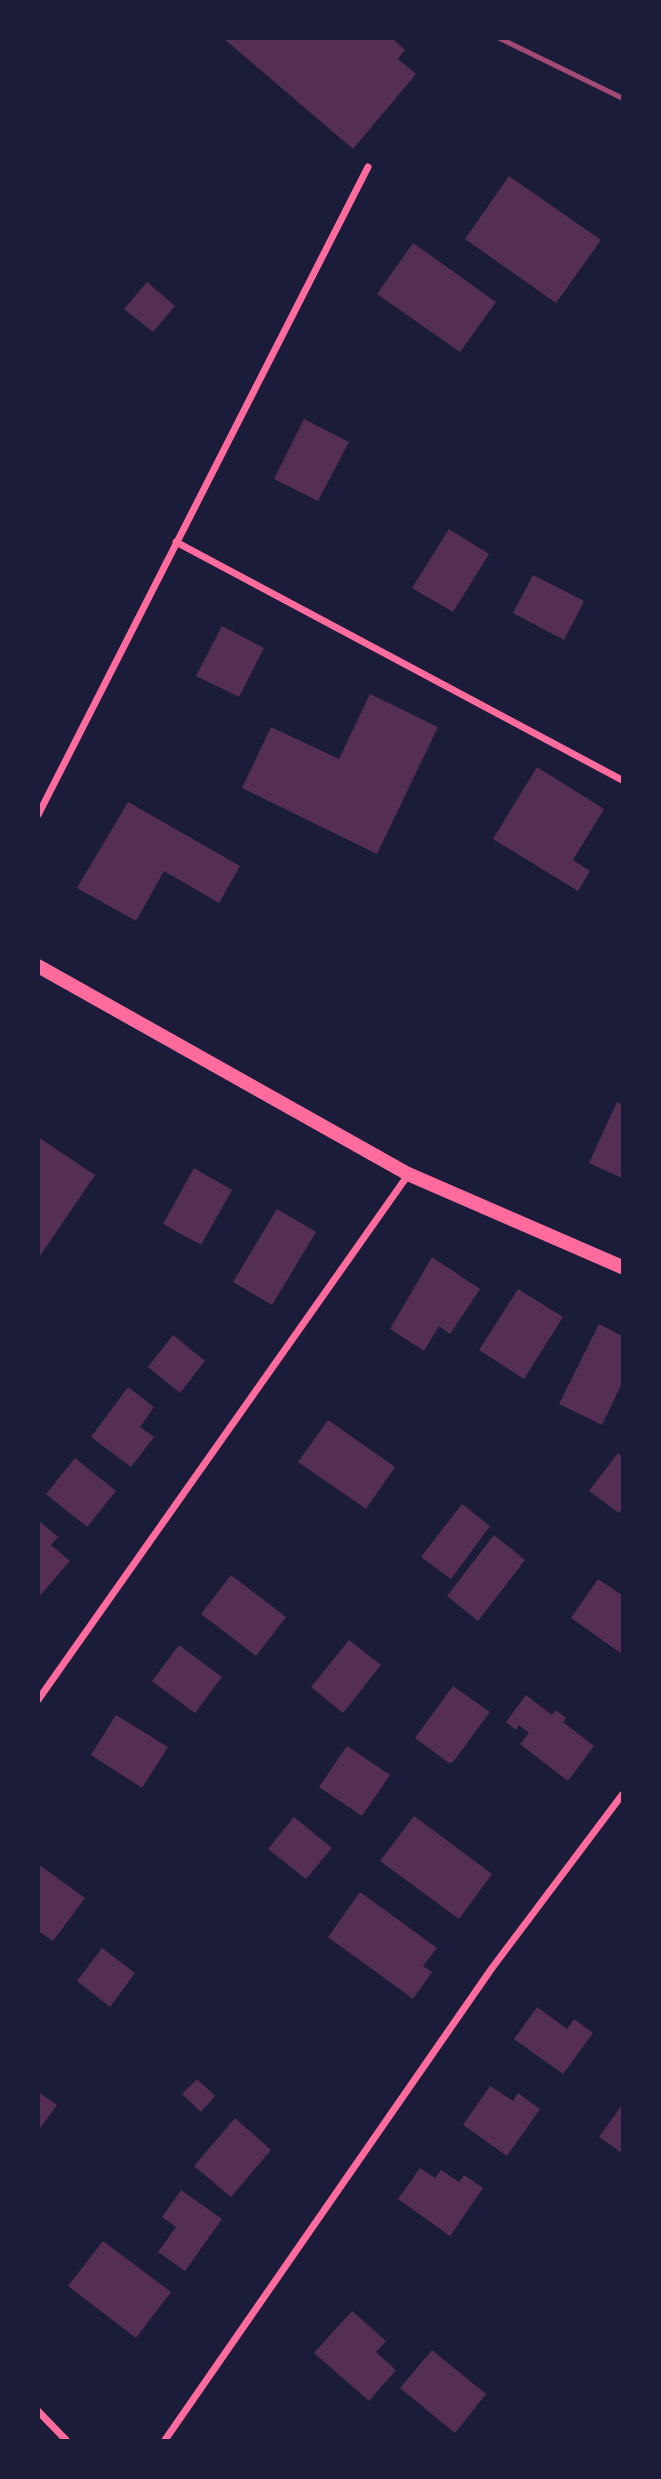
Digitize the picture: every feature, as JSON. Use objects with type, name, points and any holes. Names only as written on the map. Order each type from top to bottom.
[{"type":"main road","points":[[38,966],[408,1174],[622,1267]]},
{"type":"street","points":[[38,815],[368,167]]},
{"type":"street","points":[[176,542],[622,780]]},
{"type":"street","points":[[38,1700],[408,1174]]},
{"type":"street","points":[[165,2441],[492,1968],[622,1795]]},
{"type":"street","points":[[38,2411],[65,2441]]},
{"type":"building","points":[[223,38],[392,38],[405,50],[398,59],[416,74],[353,149]]},
{"type":"building","points":[[509,176],[601,240],[556,303],[465,239]]},
{"type":"building","points":[[413,243],[496,302],[460,352],[377,294]]},
{"type":"building","points":[[147,282],[175,306],[153,332],[124,309]]},
{"type":"building","points":[[304,419],[349,442],[318,501],[274,479]]},
{"type":"building","points":[[449,529],[489,554],[453,612],[412,588]]},
{"type":"building","points":[[533,575],[584,601],[564,640],[513,613]]},
{"type":"building","points":[[222,626],[264,648],[239,697],[196,676]]},
{"type":"building","points":[[370,694],[438,727],[377,854],[242,788],[271,727],[339,759]]},
{"type":"building","points":[[537,767],[604,809],[573,860],[590,871],[578,891],[493,839]]},
{"type":"building","points":[[128,802],[240,866],[219,903],[164,871],[136,921],[77,888]]},
{"type":"building","points":[[617,1102],[622,1104],[622,1178],[589,1163]]},
{"type":"building","points":[[38,1137],[95,1175],[38,1259]]},
{"type":"building","points":[[194,1168],[232,1190],[201,1245],[163,1224]]},
{"type":"building","points":[[277,1209],[316,1232],[272,1305],[233,1282]]},
{"type":"building","points":[[432,1257],[480,1289],[450,1334],[439,1326],[424,1351],[390,1329]]},
{"type":"building","points":[[518,1289],[563,1317],[524,1379],[479,1350]]},
{"type":"building","points":[[599,1324],[622,1336],[622,1383],[602,1425],[559,1404]]},
{"type":"building","points":[[173,1335],[205,1361],[180,1393],[148,1367]]},
{"type":"building","points":[[128,1387],[154,1407],[140,1427],[154,1437],[131,1467],[91,1437]]},
{"type":"building","points":[[328,1420],[395,1467],[366,1509],[298,1462]]},
{"type":"building","points":[[618,1453],[622,1457],[622,1509],[619,1513],[589,1491]]},
{"type":"building","points":[[75,1458],[116,1491],[87,1527],[46,1494]]},
{"type":"building","points":[[462,1504],[490,1526],[451,1579],[421,1557]]},
{"type":"building","points":[[38,1520],[58,1537],[51,1545],[70,1561],[38,1598]]},
{"type":"building","points":[[494,1535],[525,1560],[478,1621],[447,1596]]},
{"type":"building","points":[[231,1575],[286,1617],[256,1656],[201,1614]]},
{"type":"building","points":[[598,1579],[622,1595],[622,1654],[571,1618]]},
{"type":"building","points":[[349,1640],[381,1665],[343,1713],[311,1687]]},
{"type":"building","points":[[179,1645],[222,1677],[195,1713],[152,1681]]},
{"type":"building","points":[[453,1686],[490,1712],[453,1762],[449,1763],[415,1738]]},
{"type":"building","points":[[526,1695],[552,1715],[556,1710],[566,1718],[563,1722],[594,1746],[568,1781],[520,1744],[529,1733],[519,1725],[516,1730],[506,1722]]},
{"type":"building","points":[[116,1715],[168,1747],[142,1788],[91,1755]]},
{"type":"building","points":[[347,1746],[390,1775],[362,1816],[319,1787]]},
{"type":"building","points":[[414,1816],[492,1874],[459,1919],[380,1861]]},
{"type":"building","points":[[294,1817],[332,1848],[306,1879],[268,1849]]},
{"type":"building","points":[[38,1864],[85,1898],[53,1941],[38,1931]]},
{"type":"building","points":[[360,1892],[437,1948],[423,1966],[432,1972],[413,1999],[328,1937]]},
{"type":"building","points":[[102,1948],[135,1973],[110,2007],[77,1981]]},
{"type":"building","points":[[537,2007],[567,2029],[574,2019],[593,2033],[563,2074],[514,2039]]},
{"type":"building","points":[[197,2079],[215,2096],[201,2112],[182,2094]]},
{"type":"building","points":[[490,2086],[513,2101],[518,2093],[540,2109],[507,2156],[463,2125]]},
{"type":"building","points":[[38,2092],[57,2105],[38,2131]]},
{"type":"building","points":[[622,2105],[622,2153],[599,2137]]},
{"type":"building","points":[[235,2118],[271,2150],[231,2197],[194,2166]]},
{"type":"building","points":[[420,2168],[435,2178],[441,2170],[459,2182],[464,2175],[483,2188],[450,2236],[398,2199]]},
{"type":"building","points":[[181,2190],[222,2219],[185,2271],[158,2252],[176,2227],[162,2217]]},
{"type":"building","points":[[103,2241],[171,2292],[136,2338],[68,2286]]},
{"type":"building","points":[[352,2311],[386,2341],[376,2352],[396,2370],[369,2401],[314,2353]]},
{"type":"building","points":[[432,2350],[486,2394],[455,2433],[400,2388]]},
{"type":"railway","points":[[499,38],[622,98]]}]
